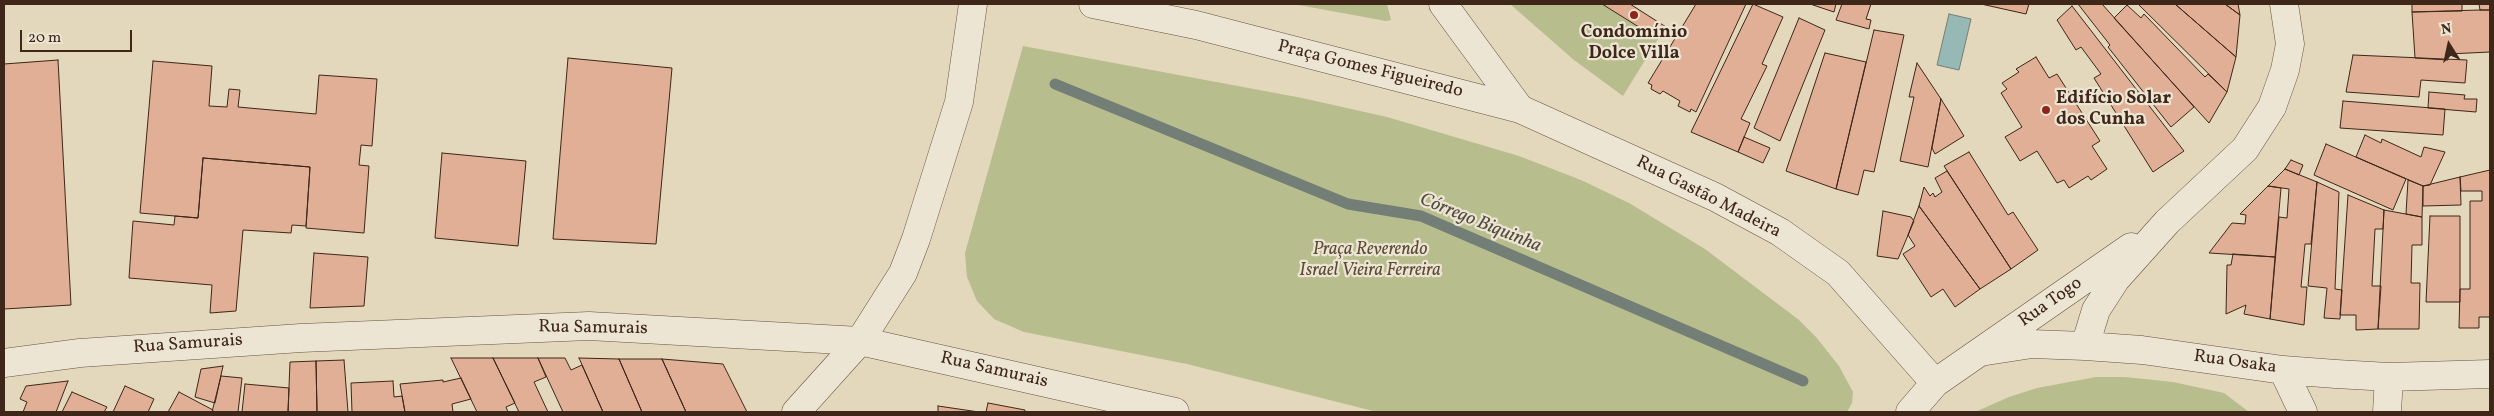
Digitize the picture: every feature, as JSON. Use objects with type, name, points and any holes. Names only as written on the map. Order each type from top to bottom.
[{"type":"street","points":[[796,412],[860,340],[903,273],[916,239],[959,102],[973,4]]},
{"type":"street","name":"Praça Gomes Figueiredo","points":[[1093,4],[1196,25],[1520,109]]},
{"type":"street","points":[[1443,4],[1520,109]]},
{"type":"street","name":"Rua Togo","points":[[2085,346],[2096,310],[2116,279],[2167,222],[2245,149],[2272,107],[2285,70],[2290,44],[2284,4]]},
{"type":"street","name":"Rua Gastão Madeira","points":[[1520,109],[1715,197],[1780,232],[1838,273],[1936,384]]},
{"type":"street","name":"Rua Togo","points":[[1936,384],[2167,222]]},
{"type":"street","name":"Rua Samurais","points":[[4,363],[80,353],[301,338],[589,326],[860,340],[1175,412]]},
{"type":"street","name":"Rua Osaka","points":[[1980,352],[2032,344],[2085,346],[2151,351],[2283,370],[2388,376],[2490,374]]},
{"type":"street","points":[[2283,370],[2304,412]]},
{"type":"street","points":[[2387,412],[2388,376]]},
{"type":"street","points":[[1910,412],[1936,384]]},
{"type":"green space","points":[[1293,4],[1387,4],[1391,20],[1386,21]]},
{"type":"green space","points":[[1510,4],[1602,4],[1658,39],[1623,96],[1574,60]]},
{"type":"green space","name":"Praça Reverendo Israel Vieira Ferreira","points":[[1023,46],[1302,98],[1387,117],[1519,156],[1581,180],[1629,203],[1705,249],[1799,320],[1816,337],[1839,366],[1853,392],[1852,403],[1847,412],[1377,412],[1187,364],[1024,332],[994,319],[977,301],[967,277],[965,253]]},
{"type":"green space","points":[[2096,377],[2125,377],[2173,382],[2224,393],[2249,412],[1975,412],[2009,397],[2037,388]]},
{"type":"water","points":[[1949,14],[1971,19],[1959,70],[1937,65]]},
{"type":"building","name":"Condomínio Dolce Villa","points":[[1602,4],[1630,4],[1666,27],[1658,39]]},
{"type":"building","points":[[1696,4],[1746,4],[1696,112],[1691,109],[1690,112],[1678,106],[1680,101],[1663,91],[1660,94],[1651,89],[1652,85],[1648,83]]},
{"type":"building","points":[[1753,4],[1783,17],[1762,64],[1767,66],[1741,119],[1750,123],[1738,152],[1691,132]]},
{"type":"building","points":[[1810,4],[1836,4],[1834,12]]},
{"type":"building","points":[[1842,4],[1871,4],[1866,19],[1871,20],[1869,29],[1836,20]]},
{"type":"building","points":[[1981,4],[2029,4],[2026,14]]},
{"type":"building","points":[[2078,4],[2102,4],[2194,107],[2171,127],[2108,47],[2110,45]]},
{"type":"building","points":[[2138,4],[2175,4],[2236,57],[2227,92]]},
{"type":"building","points":[[2175,4],[2225,4],[2240,15],[2236,57]]},
{"type":"building","points":[[2225,4],[2238,4],[2240,15]]},
{"type":"building","points":[[2412,4],[2462,4],[2462,11],[2412,12]]},
{"type":"building","points":[[2479,4],[2490,4],[2490,10],[2480,10]]},
{"type":"building","points":[[2127,5],[2141,18],[2144,14],[2205,77],[2208,74],[2227,92],[2209,123],[2114,18]]},
{"type":"building","points":[[2072,6],[2184,151],[2153,172],[2094,78],[2101,74],[2081,47],[2076,50],[2057,20]]},
{"type":"building","points":[[2490,10],[2490,52],[2448,54],[2448,60],[2415,58],[2412,12]]},
{"type":"building","points":[[1799,18],[1825,30],[1780,141],[1754,128]]},
{"type":"building","points":[[1874,30],[1904,35],[1874,172],[1864,170],[1858,195],[1836,189]]},
{"type":"building","points":[[1825,53],[1866,62],[1836,189],[1786,171]]},
{"type":"building","points":[[2353,55],[2467,60],[2465,83],[2421,80],[2419,97],[2346,92]]},
{"type":"building","name":"Edifício Solar dos Cunha","points":[[2036,57],[2049,78],[2057,74],[2100,141],[2092,146],[2107,169],[2091,180],[2088,176],[2069,188],[2064,180],[2057,183],[2037,151],[2020,161],[2005,137],[2022,127],[2001,93],[2007,89],[2002,83],[2019,72],[2016,69]]},
{"type":"building","points":[[568,58],[672,68],[656,244],[553,239]]},
{"type":"building","points":[[58,60],[71,305],[4,309],[4,64]]},
{"type":"building","points":[[153,61],[212,66],[209,106],[227,107],[229,89],[240,90],[238,107],[316,114],[319,75],[377,79],[372,146],[361,145],[359,165],[369,166],[364,233],[306,228],[310,167],[203,158],[198,218],[140,213]]},
{"type":"building","points":[[1917,63],[1941,99],[1928,167],[1900,161],[1914,97],[1909,97]]},
{"type":"building","points":[[2429,92],[2465,95],[2464,99],[2477,99],[2476,112],[2428,108]]},
{"type":"building","points":[[1941,99],[1964,136],[1935,154],[1932,148]]},
{"type":"building","points":[[2343,101],[2445,109],[2443,135],[2340,128]]},
{"type":"building","points":[[2365,135],[2381,143],[2382,139],[2421,157],[2424,147],[2445,152],[2430,185],[2423,186],[2356,157]]},
{"type":"building","points":[[1744,137],[1770,148],[1763,163],[1738,152]]},
{"type":"building","points":[[2326,144],[2406,179],[2393,210],[2314,175]]},
{"type":"building","points":[[1969,152],[2008,215],[2013,212],[2038,250],[2011,269],[1944,166]]},
{"type":"building","points":[[442,153],[526,161],[518,246],[435,238]]},
{"type":"building","points":[[203,158],[310,167],[306,226],[292,225],[291,233],[243,230],[236,311],[210,313],[212,285],[129,278],[133,221],[174,225],[175,216],[198,218]]},
{"type":"building","points":[[2291,160],[2303,165],[2299,175],[2285,169]]},
{"type":"building","points":[[2285,169],[2317,182],[2311,244],[2305,244],[2301,287],[2307,287],[2304,325],[2270,319],[2279,217],[2287,218],[2289,189],[2268,186]]},
{"type":"building","points":[[2490,170],[2490,317],[2479,317],[2479,328],[2459,328],[2460,289],[2470,289],[2470,201],[2482,201],[2482,191],[2461,191],[2460,177]]},
{"type":"building","points":[[1947,171],[2011,269],[1980,289],[1919,206],[1924,187],[1930,196],[1933,193],[1935,197],[1942,192],[1935,178]]},
{"type":"building","points":[[2460,177],[2461,205],[2423,206],[2423,186]]},
{"type":"building","points":[[2408,180],[2423,186],[2422,217],[2406,214]]},
{"type":"building","points":[[2317,182],[2339,192],[2335,289],[2342,290],[2340,319],[2324,318],[2327,288],[2308,286]]},
{"type":"building","points":[[2268,186],[2281,188],[2275,257],[2209,253],[2232,223],[2245,224],[2246,215],[2240,214]]},
{"type":"building","points":[[2348,195],[2384,210],[2383,229],[2375,229],[2372,286],[2381,286],[2378,329],[2356,330],[2356,315],[2340,315]]},
{"type":"building","points":[[1919,206],[1980,289],[1955,307],[1943,289],[1931,297],[1903,254],[1915,246],[1908,235]]},
{"type":"building","points":[[2384,210],[2422,217],[2422,245],[2412,245],[2411,283],[2420,283],[2419,329],[2378,329]]},
{"type":"building","points":[[1883,211],[1911,217],[1914,221],[1898,259],[1877,256]]},
{"type":"building","points":[[2430,216],[2460,216],[2460,302],[2426,302]]},
{"type":"building","points":[[314,253],[368,257],[364,306],[310,308]]},
{"type":"building","points":[[2233,254],[2275,257],[2270,319],[2244,314],[2246,305],[2226,314],[2227,265],[2231,265]]},
{"type":"building","points":[[451,358],[493,358],[515,403],[506,407],[508,412],[477,412]]},
{"type":"building","points":[[493,358],[538,358],[546,377],[534,382],[548,412],[519,412]]},
{"type":"building","points":[[538,358],[565,358],[571,370],[582,365],[603,412],[563,412]]},
{"type":"building","points":[[579,358],[619,359],[642,412],[603,412]]},
{"type":"building","points":[[619,359],[662,359],[686,412],[642,412]]},
{"type":"building","points":[[662,359],[723,364],[747,412],[686,412]]},
{"type":"building","points":[[344,360],[348,412],[317,412],[316,361]]},
{"type":"building","points":[[316,361],[317,412],[288,412],[290,362]]},
{"type":"building","points":[[223,366],[215,403],[195,397],[201,369]]},
{"type":"building","points":[[221,376],[242,378],[238,412],[212,412]]},
{"type":"building","points":[[461,378],[471,399],[452,404],[453,412],[405,412],[400,384],[443,380],[443,382]]},
{"type":"building","points":[[68,381],[56,412],[23,412],[27,402],[20,399],[26,386]]},
{"type":"building","points":[[393,381],[394,397],[402,396],[405,412],[352,412],[351,383]]},
{"type":"building","points":[[245,384],[289,388],[288,412],[242,412]]},
{"type":"building","points":[[125,386],[154,399],[148,412],[113,412]]},
{"type":"building","points":[[72,392],[107,407],[104,412],[62,412]]},
{"type":"building","points":[[179,392],[213,410],[212,412],[168,412]]},
{"type":"building","points":[[988,403],[1025,410],[1025,412],[986,412]]},
{"type":"building","points":[[938,406],[979,412],[938,412]]},
{"type":"waterway","name":"Córrego Biquinha","points":[[1055,84],[1348,204],[1421,216],[1803,381]]},
{"type":"place","name":"Condomínio Dolce Villa","points":[[1634,15]]},
{"type":"place","name":"Edifício Solar dos Cunha","points":[[2046,110]]}]
